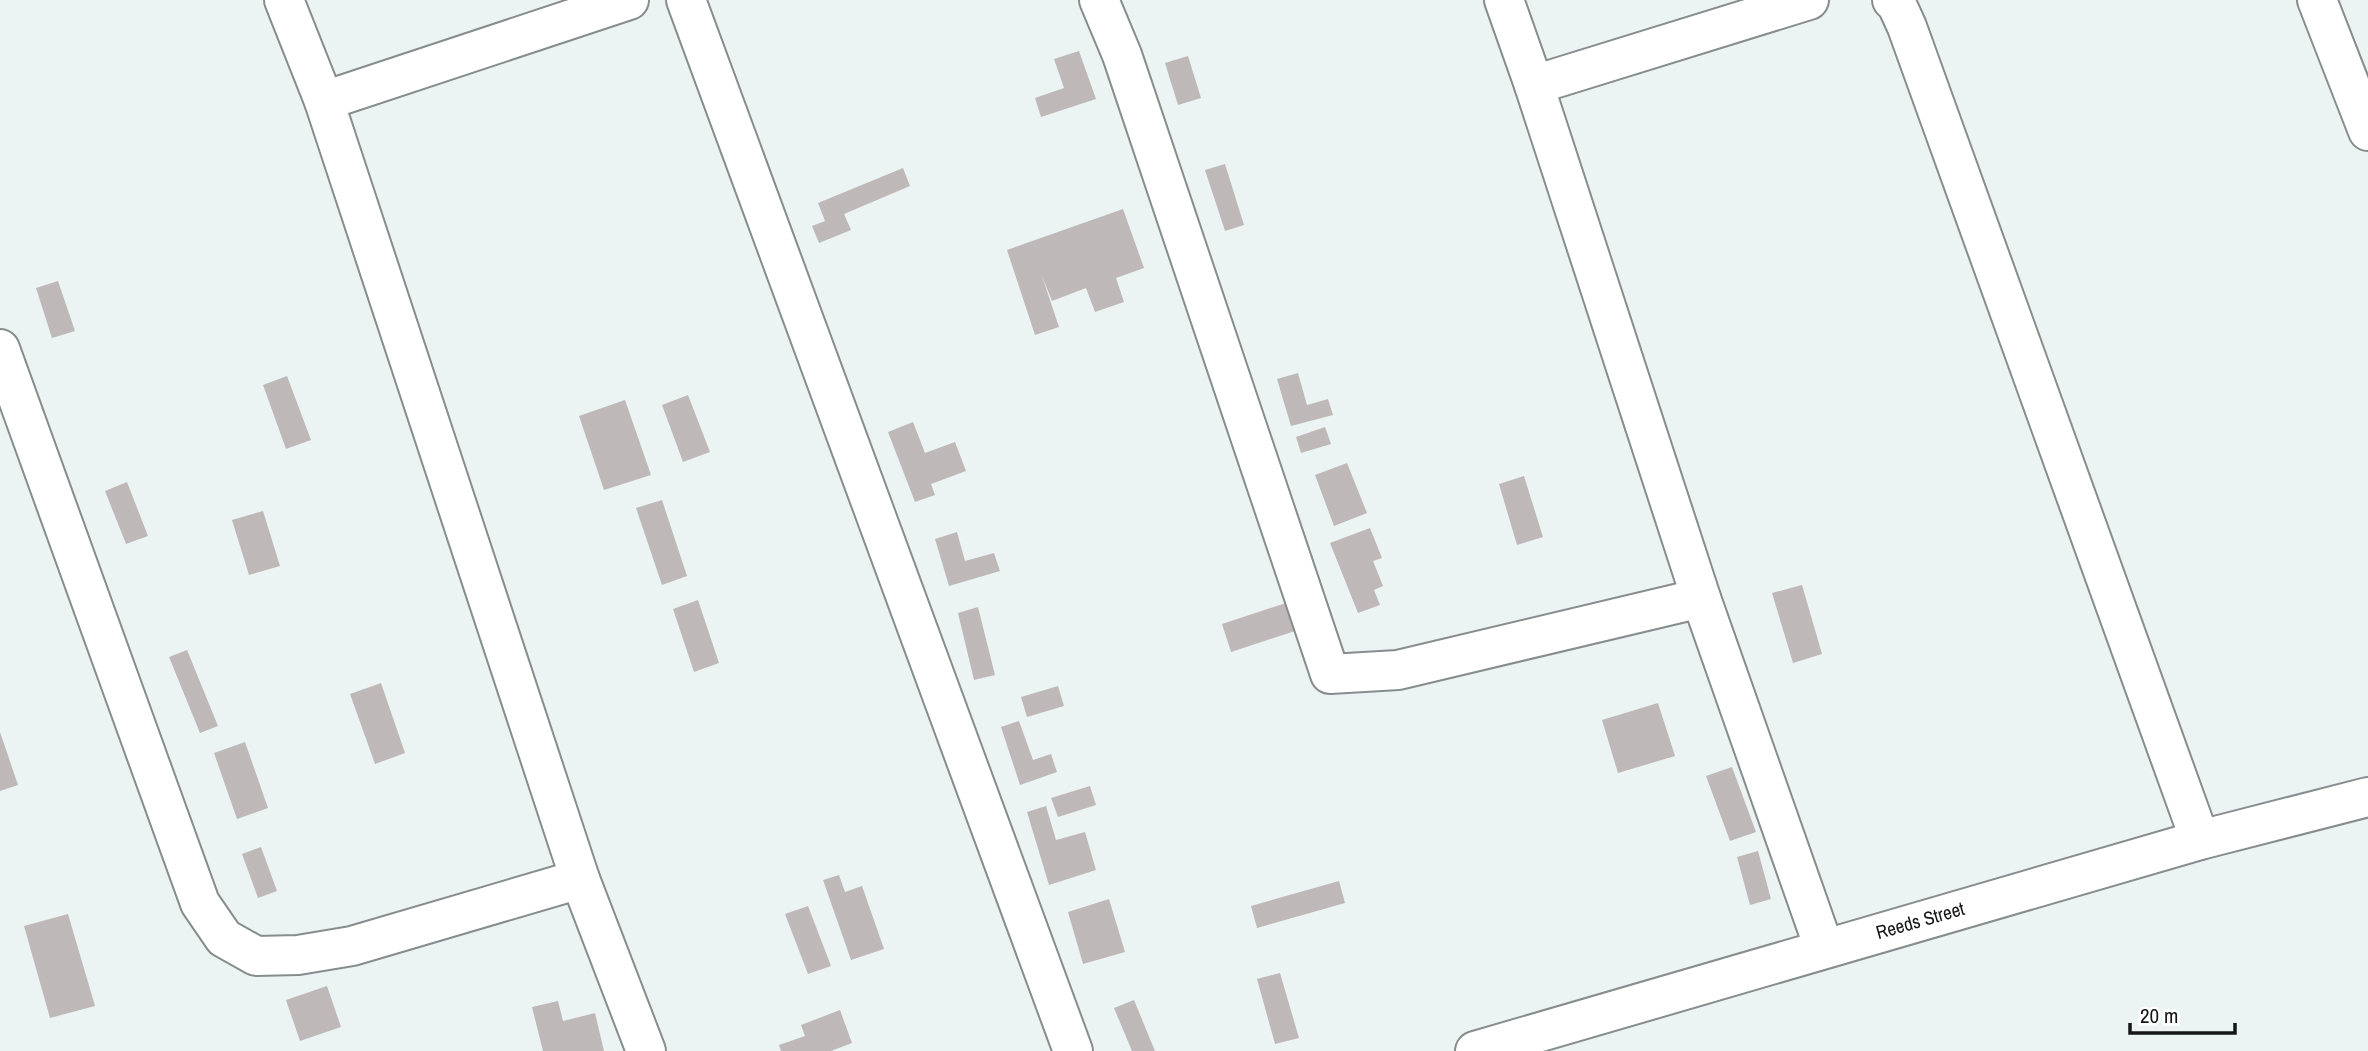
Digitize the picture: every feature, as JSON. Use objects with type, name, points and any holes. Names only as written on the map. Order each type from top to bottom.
[{"type":"street","points":[[284,0],[324,101],[580,878],[646,1051]]},
{"type":"street","points":[[324,101],[629,0]]},
{"type":"street","points":[[686,0],[1073,1051]]},
{"type":"street","points":[[1098,0],[1122,55],[1330,674],[1398,670],[1701,598]]},
{"type":"street","points":[[1504,0],[1701,598],[1824,948]]},
{"type":"street","points":[[1534,85],[1809,0]]},
{"type":"street","points":[[1892,0],[1907,27],[2200,840]]},
{"type":"street","points":[[2317,0],[2368,131]]},
{"type":"street","points":[[0,349],[200,903],[225,938],[256,956],[298,955],[352,946],[580,878]]},
{"type":"street","name":"Reeds Street","points":[[1475,1051],[2200,840],[2368,797]]},
{"type":"building","points":[[1079,51],[1096,99],[1041,117],[1035,98],[1064,88],[1054,59]]},
{"type":"building","points":[[1188,56],[1201,98],[1178,105],[1165,63]]},
{"type":"building","points":[[1225,164],[1244,225],[1225,231],[1205,170]]},
{"type":"building","points":[[903,168],[910,186],[844,214],[851,230],[819,243],[812,226],[825,221],[818,203]]},
{"type":"building","points":[[1123,209],[1144,268],[1116,278],[1124,302],[1095,312],[1086,288],[1052,301],[1042,276],[1059,327],[1035,335],[1007,250]]},
{"type":"building","points":[[58,281],[75,331],[52,338],[36,288]]},
{"type":"building","points":[[1298,373],[1307,405],[1328,399],[1333,415],[1291,426],[1277,379]]},
{"type":"building","points":[[287,376],[311,440],[286,449],[263,385]]},
{"type":"building","points":[[688,395],[710,452],[683,462],[662,405]]},
{"type":"building","points":[[625,400],[651,475],[604,490],[579,416]]},
{"type":"building","points":[[913,422],[925,453],[955,442],[966,471],[931,484],[935,495],[915,502],[888,432]]},
{"type":"building","points":[[1325,427],[1331,444],[1301,453],[1296,437]]},
{"type":"building","points":[[1347,463],[1367,513],[1334,526],[1315,475]]},
{"type":"building","points":[[1524,476],[1543,537],[1517,545],[1499,484]]},
{"type":"building","points":[[127,482],[148,536],[126,544],[105,491]]},
{"type":"building","points":[[662,500],[687,576],[662,585],[636,508]]},
{"type":"building","points":[[263,511],[280,566],[249,575],[232,520]]},
{"type":"building","points":[[1370,528],[1382,558],[1373,561],[1383,586],[1374,590],[1380,605],[1358,613],[1330,543]]},
{"type":"building","points":[[957,532],[965,561],[994,553],[1000,571],[949,586],[935,539]]},
{"type":"building","points":[[1802,585],[1822,654],[1793,663],[1772,593]]},
{"type":"building","points":[[698,600],[719,663],[694,672],[673,609]]},
{"type":"building","points":[[1286,603],[1295,631],[1231,652],[1222,624]]},
{"type":"building","points":[[978,607],[995,675],[974,680],[958,613]]},
{"type":"building","points":[[187,650],[218,726],[200,733],[169,657]]},
{"type":"building","points":[[381,683],[405,753],[375,764],[350,694]]},
{"type":"building","points":[[1058,686],[1064,706],[1027,717],[1021,697]]},
{"type":"building","points":[[1658,703],[1675,756],[1618,773],[1602,720]]},
{"type":"building","points":[[1019,721],[1033,760],[1051,754],[1057,772],[1020,785],[1001,727]]},
{"type":"building","points":[[0,732],[18,785],[0,791]]},
{"type":"building","points":[[245,742],[268,808],[237,819],[214,753]]},
{"type":"building","points":[[1732,767],[1756,832],[1730,841],[1706,776]]},
{"type":"building","points":[[1090,786],[1096,805],[1058,817],[1051,798]]},
{"type":"building","points":[[1046,806],[1056,840],[1085,832],[1096,870],[1049,885],[1027,812]]},
{"type":"building","points":[[261,847],[277,891],[258,898],[242,854]]},
{"type":"building","points":[[1758,851],[1771,899],[1750,905],[1737,857]]},
{"type":"building","points":[[839,875],[845,892],[862,886],[884,949],[851,960],[823,880]]},
{"type":"building","points":[[1339,881],[1345,903],[1257,928],[1251,906]]},
{"type":"building","points":[[1109,899],[1125,952],[1083,964],[1068,912]]},
{"type":"building","points":[[808,906],[831,966],[808,974],[785,914]]},
{"type":"building","points":[[68,914],[95,1006],[50,1018],[24,926]]},
{"type":"building","points":[[1280,973],[1299,1038],[1275,1044],[1257,979]]},
{"type":"building","points":[[327,986],[341,1027],[300,1041],[286,1000]]},
{"type":"building","points":[[1134,1000],[1155,1051],[1132,1051],[1114,1008]]},
{"type":"building","points":[[558,1001],[563,1021],[595,1013],[604,1051],[543,1051],[532,1007]]},
{"type":"building","points":[[840,1010],[852,1043],[831,1051],[781,1051],[779,1045],[805,1036],[801,1025]]}]
